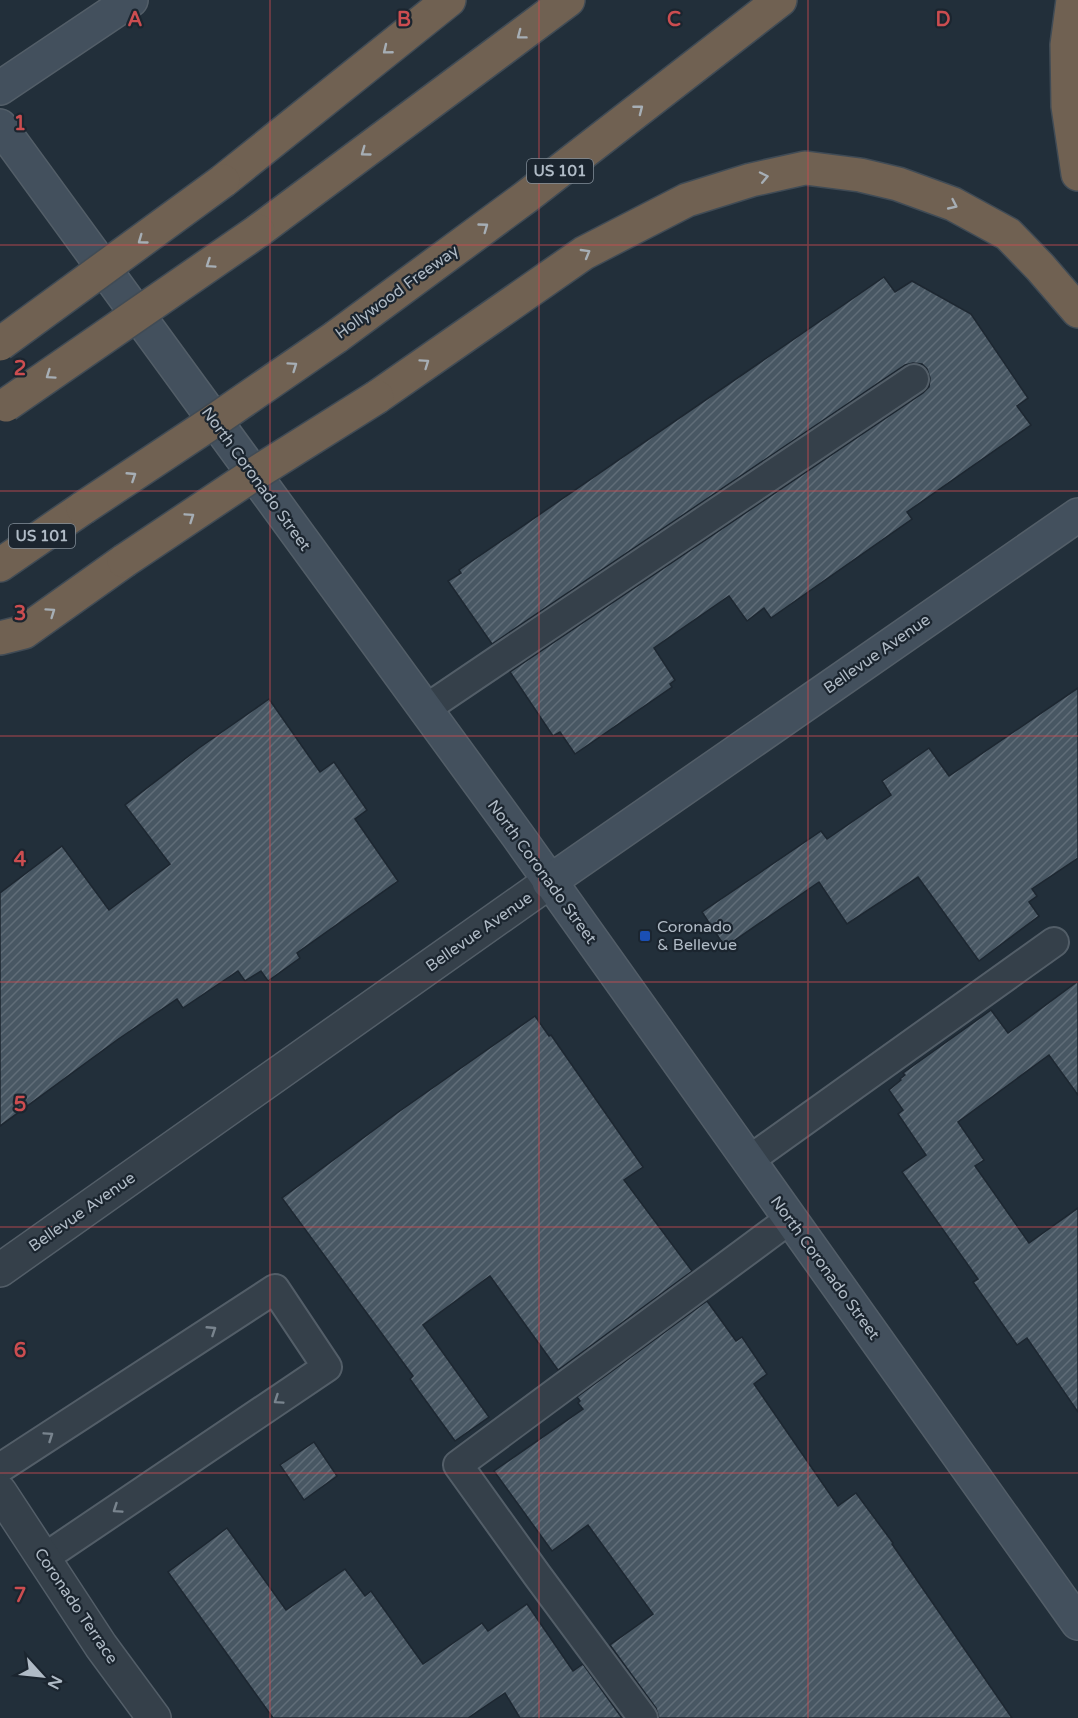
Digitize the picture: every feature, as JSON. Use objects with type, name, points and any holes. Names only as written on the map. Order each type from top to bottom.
[{"type":"highway","points":[[0,344],[223,181],[449,0]]},
{"type":"highway","points":[[3,407],[258,231],[568,0]]},
{"type":"highway","name":"Hollywood Freeway","points":[[0,565],[336,337],[525,197],[780,0]]},
{"type":"highway","points":[[1073,0],[1067,45],[1068,106],[1078,174]]},
{"type":"highway","points":[[0,638],[24,632],[124,561],[245,480],[377,397],[584,253],[687,200],[751,180],[805,168],[860,175],[898,184],[953,204],[1008,234],[1078,311]]},
{"type":"street","points":[[0,88],[131,0]]},
{"type":"street","name":"North Coronado Street","points":[[0,126],[549,882],[1078,1623]]},
{"type":"street","name":"Bellevue Avenue","points":[[0,1270],[549,882],[1078,515]]},
{"type":"street","name":"Coronado Terrace","points":[[0,1492],[101,1646],[154,1718]]},
{"type":"lane","points":[[424,710],[914,379]]},
{"type":"lane","points":[[748,1161],[1054,942]]},
{"type":"lane","points":[[643,1718],[458,1465],[790,1219]]},
{"type":"lane","points":[[0,1468],[275,1289],[327,1367],[44,1558]]},
{"type":"building","points":[[884,277],[895,292],[912,281],[971,314],[1028,398],[1017,406],[1031,425],[907,512],[912,519],[771,618],[764,608],[747,621],[729,596],[654,648],[675,680],[670,684],[672,687],[575,754],[560,732],[553,736],[510,672],[923,393],[929,387],[930,378],[927,369],[922,364],[905,365],[492,644],[448,581],[461,573],[459,570]]},
{"type":"building","points":[[1078,688],[1078,858],[1032,889],[1037,896],[1029,902],[1039,916],[979,961],[918,877],[847,924],[819,882],[725,947],[702,912],[821,831],[827,839],[891,795],[882,781],[929,748],[949,776]]},
{"type":"building","points":[[269,699],[320,772],[334,762],[367,810],[355,819],[398,881],[297,953],[300,958],[268,981],[261,971],[245,981],[238,971],[183,1008],[177,999],[0,1126],[0,893],[62,846],[109,910],[170,864],[125,805],[199,748]]},
{"type":"building","points":[[1078,981],[1078,1095],[1049,1055],[958,1122],[984,1160],[975,1166],[1029,1243],[1078,1208],[1078,1412],[1027,1338],[1017,1345],[973,1282],[978,1279],[902,1172],[926,1155],[898,1114],[903,1110],[889,1090],[901,1080],[905,1075],[903,1073],[991,1010],[1008,1033]]},
{"type":"building","points":[[535,1016],[549,1036],[551,1035],[643,1167],[624,1180],[692,1271],[558,1370],[490,1276],[423,1325],[489,1417],[455,1441],[410,1379],[413,1376],[282,1198],[397,1113]]},
{"type":"building","points":[[707,1301],[736,1341],[742,1337],[767,1374],[754,1384],[838,1506],[856,1493],[893,1543],[1012,1718],[659,1718],[656,1708],[610,1645],[653,1614],[588,1525],[552,1551],[494,1471],[583,1409],[577,1397]]},
{"type":"building","points":[[314,1442],[337,1476],[304,1500],[280,1465]]},
{"type":"building","points":[[227,1528],[286,1610],[345,1569],[365,1596],[371,1591],[423,1664],[482,1623],[488,1631],[527,1604],[573,1671],[583,1664],[622,1718],[520,1718],[505,1693],[468,1718],[273,1718],[168,1572]]},
{"type":"place","name":"Coronado & Bellevue","points":[[645,936]]}]
